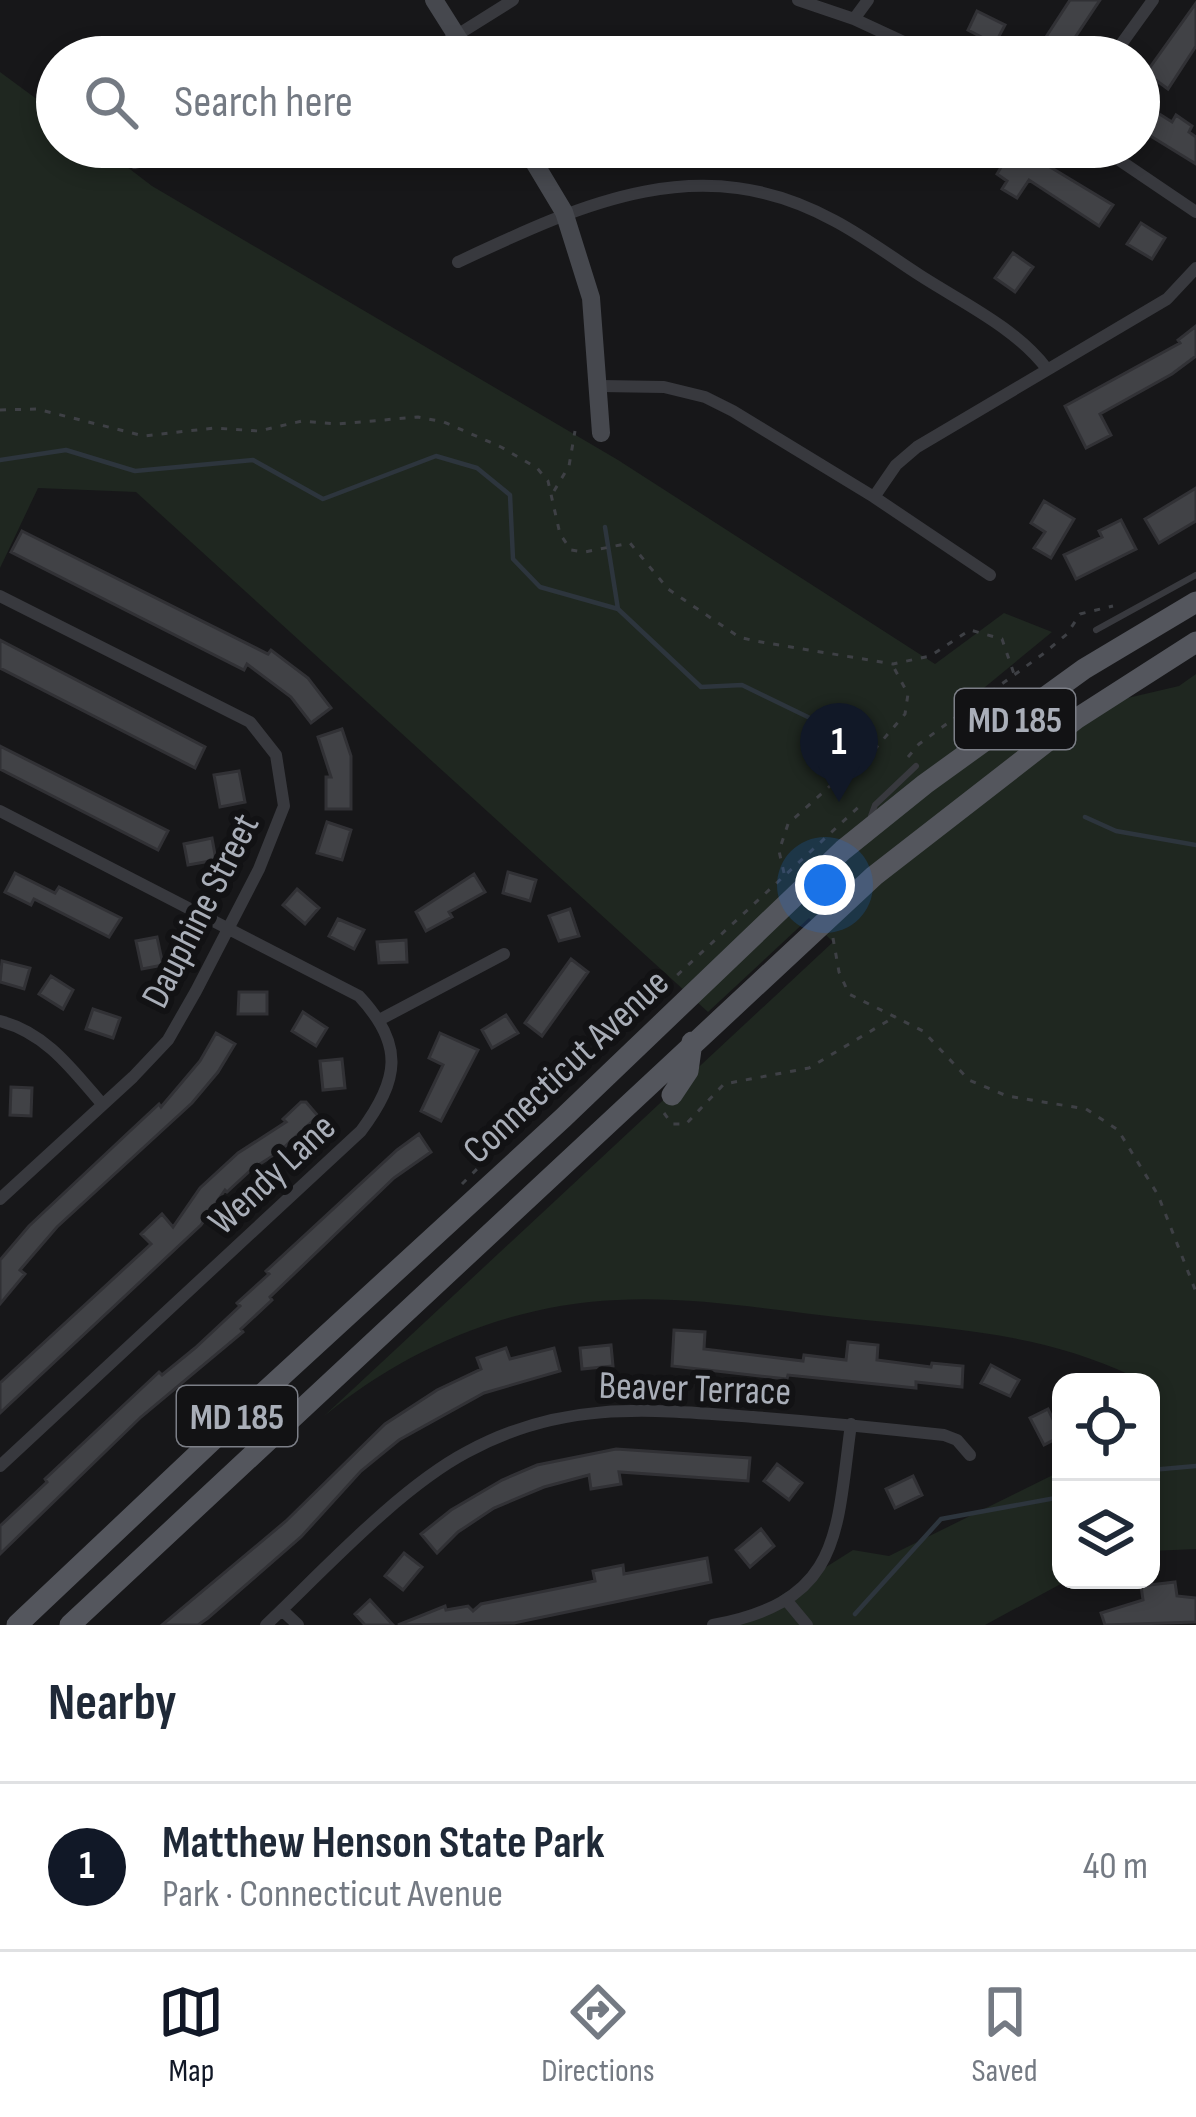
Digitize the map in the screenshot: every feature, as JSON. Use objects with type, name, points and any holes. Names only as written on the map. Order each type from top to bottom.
[{"type":"main road","name":"Connecticut Avenue","points":[[17,1625],[684,1003],[836,843],[865,832],[1084,669],[1196,602]]},
{"type":"main road","name":"Connecticut Avenue","points":[[70,1625],[874,876],[1076,719],[1196,642]]},
{"type":"main road","points":[[672,1095],[688,1071],[692,1042]]},
{"type":"main road","points":[[562,1118],[585,1142]]},
{"type":"street","points":[[434,0],[458,36],[513,0]]},
{"type":"street","points":[[797,0],[889,36]]},
{"type":"street","points":[[854,20],[868,0]]},
{"type":"street","points":[[1127,36],[1153,0]]},
{"type":"street","points":[[538,168],[564,212],[591,298],[601,433]]},
{"type":"street","points":[[1131,168],[1196,212]]},
{"type":"street","points":[[458,262],[564,212],[616,195],[682,186],[742,189],[834,220],[1028,347],[1046,369]]},
{"type":"street","points":[[874,497],[896,465],[917,447],[1167,299],[1196,268]]},
{"type":"street","points":[[601,386],[664,388],[705,397],[874,497],[990,575]]},
{"type":"street","name":"Dauphine Street","points":[[0,596],[250,722],[277,755],[284,806],[259,868],[168,1040],[0,1199]]},
{"type":"street","points":[[0,812],[347,989],[381,1019],[504,953]]},
{"type":"street","name":"Wendy Lane","points":[[0,1466],[361,1132],[384,1100],[391,1075],[390,1046],[381,1019]]},
{"type":"street","points":[[0,1021],[21,1027],[55,1050],[101,1104]]},
{"type":"street","name":"Beaver Terrace","points":[[266,1625],[425,1478],[468,1451],[567,1414],[632,1408],[851,1424],[944,1435],[958,1440],[970,1455]]},
{"type":"street","points":[[712,1625],[744,1619],[787,1601],[811,1577],[835,1541],[851,1424]]},
{"type":"street","points":[[787,1601],[807,1625]]},
{"type":"street","points":[[282,1610],[298,1625]]},
{"type":"lane","points":[[1096,630],[1196,575]]},
{"type":"lane","points":[[865,832],[875,805],[916,766]]},
{"type":"path","points":[[0,410],[37,409],[144,436],[214,428],[259,431],[302,421],[337,424],[418,417],[444,422],[522,458],[548,481],[563,542],[572,550],[585,552],[616,543],[636,546],[668,589],[739,637],[893,664],[930,656],[964,632],[977,630],[998,637],[1006,646],[1014,674]]},
{"type":"path","points":[[552,492],[569,466],[575,431]]},
{"type":"path","points":[[907,758],[919,744],[1067,634],[1080,614],[1113,606],[1120,616]]},
{"type":"path","points":[[792,882],[783,871],[779,851],[788,824],[863,764],[905,714],[908,694],[893,664]]},
{"type":"path","points":[[666,984],[836,843]]},
{"type":"path","points":[[829,929],[838,950],[838,972],[849,994],[923,1031],[969,1080],[982,1088],[1086,1108],[1118,1130],[1158,1196],[1196,1292]]},
{"type":"path","points":[[672,1095],[665,1106],[667,1120],[686,1124],[724,1084],[799,1072],[898,1015]]},
{"type":"shaded area","points":[[0,72],[36,99],[36,168],[128,168],[618,460],[935,664],[1004,613],[1052,632],[979,692],[1025,722],[1179,686],[1196,674],[1196,1549],[1160,1551],[1160,1373],[1125,1373],[1065,1351],[996,1335],[706,1302],[646,1299],[577,1304],[461,1334],[389,1370],[323,1417],[833,942],[809,918],[708,1012],[136,492],[38,488],[0,568]]},
{"type":"shaded area","points":[[1052,1475],[1052,1589],[985,1625],[713,1625],[744,1619],[853,1550],[889,1556]]},
{"type":"building","points":[[1070,0],[1100,0],[1076,36],[1047,36]]},
{"type":"building","points":[[1196,3],[1196,46],[1168,89],[1160,83],[1160,53]]},
{"type":"building","points":[[977,11],[1005,25],[999,36],[980,36],[968,30]]},
{"type":"building","points":[[1160,114],[1172,122],[1176,115],[1192,126],[1189,132],[1196,137],[1196,164],[1160,142]]},
{"type":"building","points":[[1001,168],[1052,168],[1113,205],[1099,226],[1029,180],[1017,198],[1002,189],[1007,181],[997,174]]},
{"type":"building","points":[[1141,223],[1165,238],[1152,259],[1127,244]]},
{"type":"building","points":[[1013,253],[1033,267],[1015,292],[995,278]]},
{"type":"building","points":[[1196,326],[1196,356],[1100,414],[1111,435],[1086,448],[1065,406],[1180,343]]},
{"type":"building","points":[[1196,488],[1196,521],[1159,543],[1145,519]]},
{"type":"building","points":[[1044,501],[1074,519],[1051,558],[1034,548],[1045,532],[1031,523]]},
{"type":"building","points":[[1121,520],[1136,549],[1076,579],[1064,555],[1102,537],[1099,531]]},
{"type":"building","points":[[22,531],[268,654],[271,650],[308,678],[331,708],[311,723],[291,697],[247,664],[244,670],[11,552]]},
{"type":"building","points":[[0,640],[205,747],[195,768],[0,668]]},
{"type":"building","points":[[342,729],[351,756],[351,809],[326,809],[326,777],[331,777],[318,737]]},
{"type":"building","points":[[0,746],[168,831],[158,850],[0,769]]},
{"type":"building","points":[[239,771],[245,802],[220,807],[214,775]]},
{"type":"building","points":[[327,822],[351,830],[342,860],[317,853]]},
{"type":"building","points":[[212,838],[216,860],[188,865],[184,844]]},
{"type":"building","points":[[508,872],[536,880],[530,901],[503,893]]},
{"type":"building","points":[[15,873],[55,893],[59,887],[121,918],[109,937],[34,899],[31,905],[5,892]]},
{"type":"building","points":[[474,874],[485,892],[426,931],[416,912]]},
{"type":"building","points":[[297,889],[319,908],[305,924],[283,905]]},
{"type":"building","points":[[570,909],[579,936],[559,941],[549,916]]},
{"type":"building","points":[[338,919],[364,930],[354,949],[329,936]]},
{"type":"building","points":[[157,937],[163,965],[142,969],[136,941]]},
{"type":"building","points":[[406,940],[407,962],[379,963],[377,942]]},
{"type":"building","points":[[571,959],[588,972],[542,1036],[525,1023]]},
{"type":"building","points":[[2,961],[30,968],[24,989],[0,982]]},
{"type":"building","points":[[51,976],[73,990],[63,1009],[39,994]]},
{"type":"building","points":[[239,992],[267,992],[267,1014],[238,1014]]},
{"type":"building","points":[[93,1009],[120,1018],[113,1038],[86,1029]]},
{"type":"building","points":[[303,1012],[327,1028],[316,1046],[292,1031]]},
{"type":"building","points":[[506,1015],[518,1033],[492,1048],[482,1030]]},
{"type":"building","points":[[216,1033],[235,1044],[218,1072],[192,1103],[57,1227],[20,1270],[25,1274],[0,1304],[0,1260],[29,1226],[159,1104],[161,1107],[200,1061]]},
{"type":"building","points":[[440,1033],[478,1050],[441,1121],[421,1111],[443,1065],[429,1058]]},
{"type":"building","points":[[342,1059],[345,1088],[323,1090],[320,1061]]},
{"type":"building","points":[[11,1087],[32,1088],[31,1116],[10,1115]]},
{"type":"building","points":[[301,1102],[318,1116],[279,1152],[225,1190],[201,1225],[0,1413],[0,1383],[151,1244],[141,1234],[162,1214],[173,1227],[200,1188],[238,1153],[286,1122],[283,1119]]},
{"type":"building","points":[[419,1134],[431,1152],[394,1178],[270,1297],[243,1332],[141,1417],[0,1554],[0,1526],[45,1479],[159,1372],[162,1375],[195,1348],[240,1306],[237,1303],[269,1274],[266,1271]]},
{"type":"building","points":[[674,1330],[705,1332],[704,1349],[803,1361],[804,1355],[846,1360],[848,1342],[878,1345],[877,1360],[963,1366],[962,1387],[916,1382],[916,1388],[788,1375],[787,1379],[672,1366]]},
{"type":"building","points":[[611,1345],[613,1366],[582,1369],[580,1348]]},
{"type":"building","points":[[506,1348],[510,1359],[554,1348],[560,1371],[484,1393],[399,1440],[361,1471],[301,1537],[208,1618],[198,1625],[162,1625],[286,1521],[385,1424],[437,1390],[481,1369],[477,1358]]},
{"type":"building","points":[[991,1365],[1019,1380],[1010,1396],[981,1383]]},
{"type":"building","points":[[1048,1409],[1052,1441],[1044,1445],[1030,1418]]},
{"type":"building","points":[[616,1449],[750,1458],[748,1481],[619,1472],[621,1484],[591,1489],[589,1475],[494,1508],[437,1553],[421,1534],[502,1480],[537,1465]]},
{"type":"building","points":[[777,1464],[802,1483],[789,1500],[764,1481]]},
{"type":"building","points":[[913,1476],[922,1495],[895,1508],[886,1489]]},
{"type":"building","points":[[761,1529],[774,1546],[750,1567],[736,1550]]},
{"type":"building","points":[[404,1553],[422,1567],[403,1590],[385,1576]]},
{"type":"building","points":[[707,1558],[711,1582],[514,1623],[398,1625],[445,1606],[446,1610],[468,1606],[473,1611],[481,1604],[595,1581],[593,1571],[623,1565],[624,1574]]},
{"type":"building","points":[[1175,1582],[1177,1596],[1196,1598],[1196,1622],[1105,1625],[1101,1613],[1143,1600],[1141,1589],[1160,1589],[1160,1584]]},
{"type":"building","points":[[370,1600],[393,1625],[365,1625],[355,1614]]},
{"type":"waterway","points":[[0,460],[66,450],[135,471],[253,460],[323,499],[436,456],[477,468],[510,495],[513,559],[540,587],[618,609],[701,687],[742,685],[812,719],[871,739]]},
{"type":"waterway","points":[[605,527],[618,609]]},
{"type":"waterway","points":[[1085,817],[1116,831],[1196,845]]},
{"type":"waterway","points":[[1160,1469],[1196,1466]]},
{"type":"waterway","points":[[855,1614],[941,1519],[1052,1499]]},
{"type":"place","name":"Matthew Henson State Park","points":[[839,802]]}]
